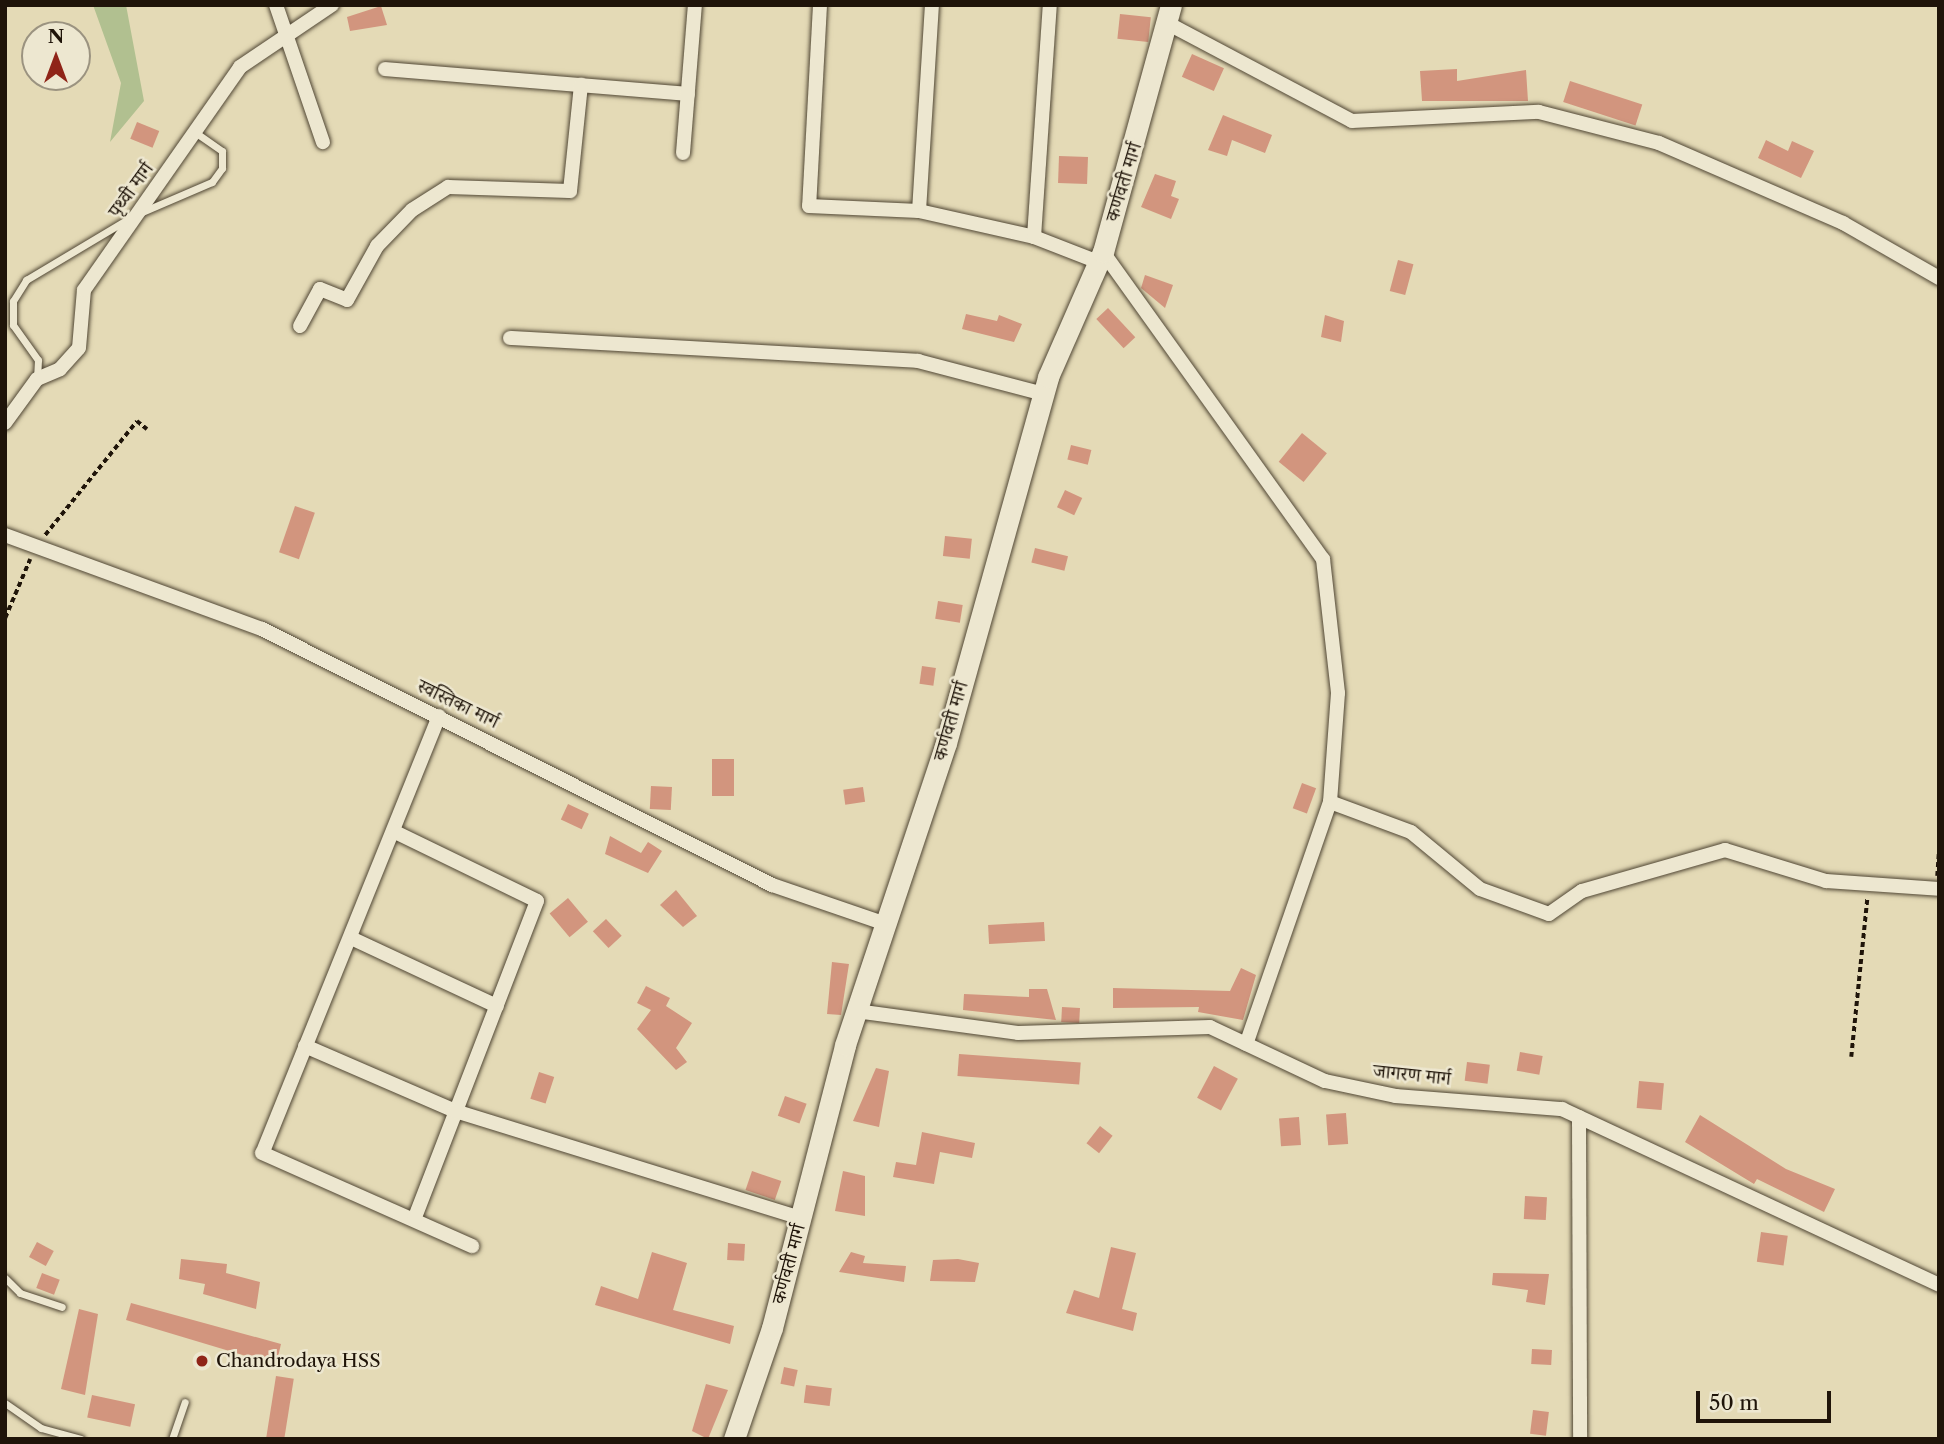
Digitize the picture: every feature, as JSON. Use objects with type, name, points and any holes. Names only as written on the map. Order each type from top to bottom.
[{"type":"main road","name":"कर्णवती मार्ग","points":[[734,1439],[801,1218],[856,1011],[946,743],[1044,394],[1101,257],[1169,14]]},
{"type":"street","points":[[276,5],[283,34],[298,60],[323,142]]},
{"type":"street","name":"पृथ्वी मार्ग","points":[[5,423],[37,379],[60,369],[79,348],[84,290],[142,212],[240,67],[283,34],[332,5]]},
{"type":"street","points":[[683,153],[695,5]]},
{"type":"street","points":[[820,5],[808,206],[919,211],[1034,237],[1101,257],[1323,559],[1338,693],[1330,802],[1246,1044]]},
{"type":"street","points":[[919,211],[932,5]]},
{"type":"street","points":[[1034,237],[1050,5]]},
{"type":"street","points":[[1169,14],[1352,121],[1539,112],[1659,143],[1843,223],[1939,278]]},
{"type":"street","points":[[385,69],[688,94]]},
{"type":"street","points":[[300,326],[320,289],[347,300],[377,246],[412,209],[447,187],[570,191],[581,85]]},
{"type":"street","points":[[510,338],[918,362],[1044,394]]},
{"type":"street","name":"स्वस्तिका मार्ग","points":[[5,534],[262,629],[772,885],[886,924]]},
{"type":"street","points":[[439,716],[262,1153],[472,1246]]},
{"type":"street","points":[[1330,802],[1411,832],[1479,890],[1549,914],[1582,891],[1725,850],[1826,881],[1938,888]]},
{"type":"street","points":[[393,831],[537,901],[414,1219]]},
{"type":"street","points":[[351,938],[497,1006]]},
{"type":"street","name":"जागरण मार्ग","points":[[856,1011],[1018,1033],[1171,1023],[1210,1027],[1325,1081],[1396,1096],[1514,1102],[1579,1116],[1939,1285]]},
{"type":"street","points":[[305,1046],[456,1111],[801,1218]]},
{"type":"street","points":[[1579,1116],[1580,1439]]},
{"type":"lane","points":[[37,379],[38,360],[13,325],[13,301],[26,280],[142,212],[212,182],[222,168],[222,151],[195,132]]},
{"type":"lane","points":[[5,1279],[20,1293],[62,1307]]},
{"type":"lane","points":[[172,1439],[185,1402]]},
{"type":"lane","points":[[5,1404],[41,1428],[81,1439]]},
{"type":"path","points":[[5,618],[36,546],[137,421],[147,429]]},
{"type":"path","points":[[1938,888],[1939,846]]},
{"type":"path","points":[[1851,1057],[1869,885]]},
{"type":"green space","points":[[93,5],[126,5],[144,101],[110,142],[121,83]]},
{"type":"building","points":[[381,6],[387,25],[350,31],[347,17]]},
{"type":"building","points":[[1120,14],[1151,17],[1148,42],[1117,39]]},
{"type":"building","points":[[1192,54],[1224,68],[1214,91],[1182,77]]},
{"type":"building","points":[[1457,69],[1457,81],[1526,70],[1528,101],[1422,101],[1420,71]]},
{"type":"building","points":[[1570,81],[1642,104],[1635,125],[1563,102]]},
{"type":"building","points":[[1223,115],[1272,135],[1265,153],[1232,140],[1227,156],[1208,150]]},
{"type":"building","points":[[137,122],[159,131],[153,148],[130,139]]},
{"type":"building","points":[[1766,140],[1788,151],[1792,141],[1814,151],[1801,178],[1758,158]]},
{"type":"building","points":[[1059,156],[1088,157],[1087,184],[1058,183]]},
{"type":"building","points":[[1155,174],[1176,181],[1171,196],[1179,199],[1171,219],[1141,207]]},
{"type":"building","points":[[1398,260],[1413,264],[1405,295],[1390,291]]},
{"type":"building","points":[[1145,275],[1173,285],[1165,308],[1141,288]]},
{"type":"building","points":[[1108,308],[1135,337],[1124,348],[1096,319]]},
{"type":"building","points":[[966,314],[997,321],[999,315],[1022,324],[1014,342],[962,329]]},
{"type":"building","points":[[1325,315],[1344,321],[1341,342],[1321,337]]},
{"type":"building","points":[[1302,433],[1327,453],[1304,482],[1279,462]]},
{"type":"building","points":[[1071,445],[1091,450],[1088,465],[1067,460]]},
{"type":"building","points":[[1065,490],[1082,498],[1074,515],[1057,507]]},
{"type":"building","points":[[295,506],[315,513],[299,559],[279,552]]},
{"type":"building","points":[[945,536],[972,539],[970,559],[943,556]]},
{"type":"building","points":[[1035,548],[1068,556],[1064,571],[1031,563]]},
{"type":"building","points":[[938,601],[963,605],[960,623],[935,619]]},
{"type":"building","points":[[922,666],[936,668],[933,686],[919,684]]},
{"type":"building","points":[[712,759],[734,759],[734,796],[712,796]]},
{"type":"building","points":[[1302,783],[1316,788],[1307,814],[1293,808]]},
{"type":"building","points":[[651,786],[672,787],[671,810],[650,809]]},
{"type":"building","points":[[863,787],[865,802],[845,805],[843,790]]},
{"type":"building","points":[[568,804],[589,814],[582,829],[561,819]]},
{"type":"building","points":[[610,836],[641,853],[648,842],[662,851],[648,873],[605,854]]},
{"type":"building","points":[[676,890],[697,916],[683,927],[660,905]]},
{"type":"building","points":[[568,898],[588,922],[570,937],[550,913]]},
{"type":"building","points":[[606,919],[622,936],[609,948],[593,931]]},
{"type":"building","points":[[1044,922],[1045,941],[989,944],[988,925]]},
{"type":"building","points":[[832,962],[849,964],[841,1015],[827,1014]]},
{"type":"building","points":[[1241,968],[1256,975],[1243,1020],[1198,1012],[1199,1007],[1113,1008],[1113,988],[1230,991]]},
{"type":"building","points":[[646,986],[670,998],[666,1006],[692,1023],[676,1048],[687,1062],[676,1070],[637,1029],[651,1010],[637,1003]]},
{"type":"building","points":[[1029,989],[1047,989],[1056,1020],[963,1010],[964,994],[1029,997]]},
{"type":"building","points":[[1062,1007],[1080,1008],[1079,1023],[1061,1022]]},
{"type":"building","points":[[1520,1052],[1543,1056],[1539,1075],[1517,1071]]},
{"type":"building","points":[[959,1054],[1081,1063],[1079,1084],[957,1076]]},
{"type":"building","points":[[1467,1062],[1490,1065],[1488,1084],[1465,1081]]},
{"type":"building","points":[[1214,1066],[1238,1079],[1221,1110],[1197,1098]]},
{"type":"building","points":[[876,1068],[889,1071],[879,1127],[853,1121]]},
{"type":"building","points":[[539,1072],[554,1077],[546,1104],[530,1099]]},
{"type":"building","points":[[1639,1081],[1664,1083],[1662,1110],[1637,1108]]},
{"type":"building","points":[[785,1096],[807,1104],[799,1124],[778,1116]]},
{"type":"building","points":[[1346,1113],[1348,1144],[1328,1145],[1326,1114]]},
{"type":"building","points":[[1700,1115],[1786,1169],[1835,1189],[1824,1212],[1757,1179],[1754,1184],[1685,1142]]},
{"type":"building","points":[[1299,1117],[1301,1145],[1281,1146],[1279,1118]]},
{"type":"building","points":[[1100,1126],[1113,1136],[1099,1153],[1086,1143]]},
{"type":"building","points":[[922,1132],[975,1143],[972,1158],[940,1152],[934,1184],[893,1177],[896,1162],[916,1165]]},
{"type":"building","points":[[752,1171],[781,1181],[775,1200],[745,1190]]},
{"type":"building","points":[[843,1171],[865,1176],[865,1216],[835,1211]]},
{"type":"building","points":[[1525,1196],[1547,1197],[1546,1220],[1524,1219]]},
{"type":"building","points":[[1761,1232],[1788,1236],[1784,1265],[1757,1262]]},
{"type":"building","points":[[37,1242],[54,1251],[46,1266],[29,1257]]},
{"type":"building","points":[[728,1243],[745,1244],[744,1261],[727,1260]]},
{"type":"building","points":[[1111,1247],[1136,1253],[1122,1309],[1137,1313],[1133,1331],[1066,1313],[1074,1290],[1099,1298]]},
{"type":"building","points":[[652,1252],[687,1263],[673,1310],[734,1326],[730,1344],[595,1305],[601,1286],[638,1299]]},
{"type":"building","points":[[851,1252],[865,1256],[863,1263],[906,1266],[904,1282],[839,1272]]},
{"type":"building","points":[[181,1259],[227,1264],[226,1273],[260,1282],[256,1309],[203,1294],[205,1284],[179,1279]]},
{"type":"building","points":[[958,1259],[979,1263],[975,1282],[930,1281],[933,1260]]},
{"type":"building","points":[[42,1273],[60,1280],[54,1295],[36,1288]]},
{"type":"building","points":[[1493,1273],[1549,1274],[1545,1305],[1526,1302],[1528,1290],[1492,1285]]},
{"type":"building","points":[[131,1303],[281,1344],[276,1365],[126,1320]]},
{"type":"building","points":[[79,1309],[98,1314],[85,1395],[61,1389]]},
{"type":"building","points":[[1532,1349],[1552,1350],[1551,1365],[1531,1364]]},
{"type":"building","points":[[784,1367],[798,1370],[794,1387],[780,1384]]},
{"type":"building","points":[[276,1376],[294,1379],[284,1439],[266,1439]]},
{"type":"building","points":[[706,1384],[728,1390],[708,1439],[692,1431]]},
{"type":"building","points":[[806,1385],[832,1388],[830,1406],[804,1403]]},
{"type":"building","points":[[92,1395],[135,1404],[130,1427],[87,1417]]},
{"type":"building","points":[[1533,1410],[1549,1412],[1546,1436],[1530,1434]]},
{"type":"place","name":"Chandrodaya HSS","points":[[202,1361]]}]
